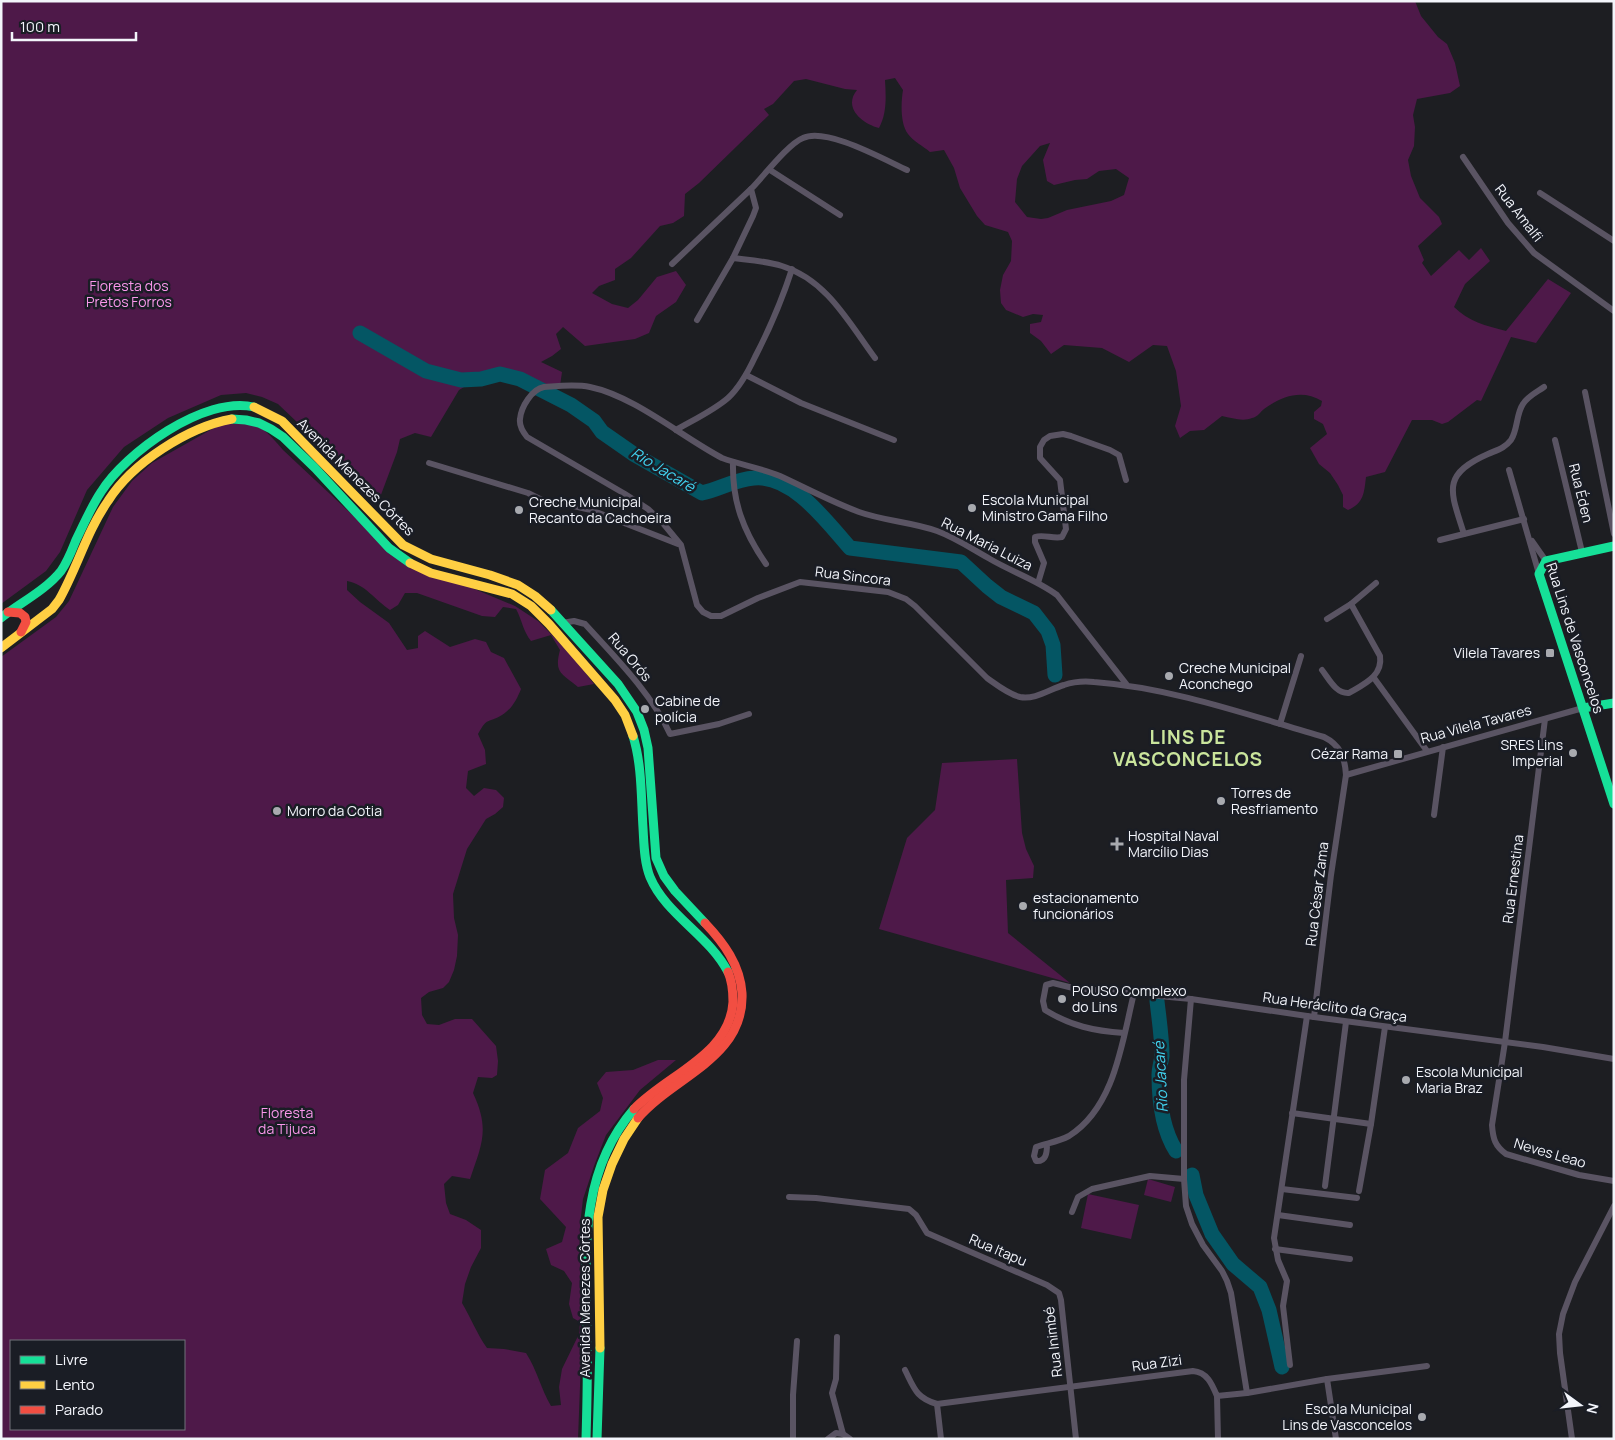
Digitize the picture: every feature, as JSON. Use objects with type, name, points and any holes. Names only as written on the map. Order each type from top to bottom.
[{"type":"main road","name":"Avenida Menezes Côrtes","points":[[5,615],[58,574],[68,559],[102,489],[129,459],[144,446],[169,430],[205,412],[241,405],[264,410],[282,421],[403,545],[416,554],[498,578],[532,594],[562,623],[626,693],[643,725],[648,746],[656,858],[660,870],[669,885],[731,954],[739,975],[743,996],[738,1022],[732,1036],[723,1049],[710,1061],[663,1094],[640,1116],[626,1136],[608,1175],[600,1201],[598,1217],[600,1350],[597,1439]]},
{"type":"main road","name":"Avenida Menezes Côrtes","points":[[1,648],[52,608],[59,600],[66,589],[101,513],[120,485],[134,471],[153,456],[210,424],[222,420],[243,419],[262,423],[279,433],[393,552],[405,561],[425,570],[496,589],[522,600],[542,619],[614,698],[631,726],[637,748],[644,848],[651,878],[665,898],[723,963],[730,977],[734,1000],[729,1022],[718,1040],[706,1055],[652,1092],[637,1106],[612,1140],[598,1170],[590,1195],[586,1227],[588,1353],[586,1439]]},
{"type":"main road","points":[[1539,574],[1546,561],[1614,546]]},
{"type":"main road","name":"Rua Lins de Vasconcelos","points":[[1539,574],[1614,804]]},
{"type":"main road","points":[[5,615],[20,613],[25,617],[26,622],[20,633]]},
{"type":"main road","name":"Rua Vilela Tavares","points":[[1583,708],[1614,702]]},
{"type":"street","points":[[672,264],[751,189],[801,138],[813,135],[835,139],[907,170]]},
{"type":"street","name":"Rua Amalfi","points":[[1463,157],[1508,223],[1534,253],[1614,312]]},
{"type":"street","points":[[770,170],[840,216]]},
{"type":"street","points":[[697,320],[733,258],[756,208],[751,189]]},
{"type":"street","points":[[1540,193],[1614,241]]},
{"type":"street","points":[[733,258],[772,263],[792,269],[815,283],[832,298],[875,358]]},
{"type":"street","points":[[676,430],[728,398],[746,375],[772,324],[792,269]]},
{"type":"street","points":[[746,375],[801,402],[894,440]]},
{"type":"street","name":"Rua Maria Luiza","points":[[539,388],[580,386],[604,391],[617,396],[707,450],[733,462],[756,467],[861,512],[935,530],[950,536],[1001,565],[1045,586],[1061,600],[1127,685]]},
{"type":"street","name":"Rua Sincora","points":[[539,388],[526,402],[520,420],[522,430],[527,438],[605,482],[648,509],[662,522],[681,545],[697,605],[703,612],[711,616],[721,616],[758,598],[800,582],[875,590],[897,594],[906,599],[987,678],[1019,697],[1027,698],[1077,682],[1127,685]]},
{"type":"street","points":[[1464,534],[1453,495],[1454,479],[1468,464],[1506,446],[1512,438],[1522,404],[1530,396],[1544,388]]},
{"type":"street","points":[[1585,392],[1614,534]]},
{"type":"street","points":[[1038,583],[1044,563],[1035,542],[1035,536],[1055,539],[1062,537],[1066,529],[1060,480],[1040,458],[1040,447],[1044,440],[1050,436],[1063,434],[1110,450],[1121,458],[1126,480]]},
{"type":"street","name":"Rua Éden","points":[[1555,440],[1582,552]]},
{"type":"street","points":[[733,462],[734,492],[742,522],[766,564]]},
{"type":"street","points":[[429,463],[528,493],[550,504],[569,505],[591,510],[681,545]]},
{"type":"street","name":"Rua Lins de Vasconcelos","points":[[1509,470],[1539,574]]},
{"type":"street","points":[[1440,540],[1524,519]]},
{"type":"street","name":"Rua Lins de Vasconcelos","points":[[1530,538],[1546,561]]},
{"type":"street","points":[[1327,619],[1351,604],[1376,584]]},
{"type":"street","points":[[1322,670],[1338,690],[1349,693],[1374,678],[1380,665],[1380,656],[1351,604]]},
{"type":"street","name":"Rua Orós","points":[[562,623],[574,621],[585,624],[632,676],[670,734],[719,724],[749,714]]},
{"type":"street","points":[[1280,724],[1301,656]]},
{"type":"street","points":[[1374,678],[1427,751]]},
{"type":"street","points":[[1127,685],[1174,693],[1324,737],[1338,746],[1346,764],[1346,775]]},
{"type":"street","name":"Rua Vilela Tavares","points":[[1346,775],[1583,708]]},
{"type":"street","name":"Rua Ernestina","points":[[1505,1042],[1545,719]]},
{"type":"street","points":[[1434,815],[1444,747]]},
{"type":"street","name":"Rua César Zama","points":[[1314,1018],[1331,875],[1346,775]]},
{"type":"street","name":"Rua Heráclito da Graça","points":[[1124,1033],[1095,1031],[1045,1010],[1043,1001],[1045,987],[1053,983],[1073,988],[1191,999],[1314,1018],[1505,1042],[1614,1059]]},
{"type":"street","points":[[1047,1144],[1067,1137],[1082,1126],[1093,1113],[1112,1079],[1134,993]]},
{"type":"street","points":[[1191,999],[1184,1080],[1184,1179],[1186,1206],[1192,1224],[1203,1245],[1228,1281],[1247,1393]]},
{"type":"street","points":[[1290,1366],[1283,1306],[1287,1281],[1275,1250],[1274,1238],[1306,1016]]},
{"type":"street","points":[[1325,1186],[1346,1022]]},
{"type":"street","points":[[1282,1189],[1358,1195],[1371,1124],[1385,1027]]},
{"type":"street","name":"Neves Leao","points":[[1505,1042],[1492,1125],[1493,1138],[1498,1148],[1506,1154],[1525,1160],[1579,1175],[1614,1181]]},
{"type":"street","points":[[1292,1113],[1371,1124]]},
{"type":"street","points":[[1072,1212],[1078,1197],[1092,1189],[1150,1176],[1184,1179]]},
{"type":"street","name":"Rua Itapu","points":[[789,1197],[816,1198],[909,1209],[916,1215],[927,1233],[1047,1285],[1059,1293]]},
{"type":"street","points":[[1572,1439],[1560,1353],[1563,1314],[1575,1282],[1614,1206]]},
{"type":"street","points":[[1278,1215],[1350,1225]]},
{"type":"street","points":[[1275,1250],[1350,1259]]},
{"type":"street","name":"Rua Inimbé","points":[[1059,1293],[1076,1439]]},
{"type":"street","points":[[837,1337],[836,1379],[832,1393],[843,1434]]},
{"type":"street","points":[[793,1439],[793,1395],[797,1341]]},
{"type":"street","points":[[1218,1439],[1218,1396],[1427,1366]]},
{"type":"street","points":[[905,1370],[916,1392],[922,1398],[937,1404],[941,1439]]},
{"type":"street","name":"Rua Zizi","points":[[937,1404],[1192,1371],[1205,1374],[1218,1396]]},
{"type":"street","points":[[1327,1379],[1336,1439]]},
{"type":"street","points":[[828,1439],[836,1433],[843,1434],[850,1439]]},
{"type":"green space","name":"Floresta dos Pretos Forros","points":[[1,1],[1415,1],[1421,16],[1438,37],[1447,44],[1455,63],[1460,86],[1450,93],[1417,99],[1413,115],[1415,127],[1414,146],[1408,160],[1411,176],[1420,198],[1439,217],[1442,224],[1418,246],[1424,260],[1422,263],[1431,276],[1459,250],[1469,260],[1481,248],[1490,261],[1465,284],[1454,307],[1459,312],[1484,325],[1506,331],[1548,279],[1571,293],[1536,343],[1511,337],[1481,401],[1477,400],[1448,422],[1442,424],[1432,420],[1412,420],[1385,472],[1366,477],[1364,493],[1360,501],[1348,510],[1343,507],[1343,495],[1338,485],[1330,473],[1319,464],[1310,448],[1327,434],[1323,424],[1314,419],[1314,412],[1321,406],[1322,401],[1307,395],[1292,396],[1271,404],[1257,416],[1249,419],[1241,420],[1222,416],[1204,430],[1190,431],[1180,438],[1175,426],[1181,406],[1176,371],[1167,346],[1153,345],[1129,362],[1102,348],[1064,345],[1051,354],[1041,341],[1030,333],[1030,324],[1041,322],[1043,315],[1033,314],[1023,317],[1006,310],[1001,303],[1000,290],[1003,275],[1011,261],[1012,241],[1008,232],[985,225],[977,216],[960,188],[954,168],[944,150],[930,152],[915,141],[905,130],[902,119],[903,90],[895,78],[885,80],[885,111],[879,128],[872,126],[856,114],[852,102],[857,90],[845,89],[806,79],[794,81],[773,104],[764,109],[769,115],[699,183],[685,194],[684,216],[673,223],[660,226],[631,258],[615,269],[615,280],[599,286],[592,293],[612,304],[628,308],[638,300],[657,277],[676,271],[686,285],[676,302],[656,316],[649,333],[635,339],[585,346],[563,327],[556,334],[561,349],[541,362],[562,372],[560,386],[543,385],[528,387],[501,373],[479,378],[459,390],[431,437],[415,433],[400,439],[379,500],[278,404],[246,393],[221,395],[168,418],[124,447],[87,490],[60,552],[46,571],[1,604]],"holes":[[[1050,143],[1043,160],[1047,181],[1054,185],[1087,179],[1099,171],[1116,169],[1129,178],[1124,195],[1111,201],[1067,210],[1048,218],[1027,217],[1015,202],[1017,179],[1022,166],[1040,146]]]},
{"type":"green space","name":"Floresta da Tijuca","points":[[221,424],[250,424],[256,426],[268,434],[408,567],[465,585],[515,606],[538,621],[571,654],[594,684],[578,687],[563,675],[558,664],[560,650],[551,635],[531,641],[516,609],[503,607],[495,617],[482,616],[417,593],[405,593],[398,605],[390,610],[365,589],[347,581],[347,590],[389,623],[407,650],[418,648],[418,636],[425,631],[450,647],[475,639],[486,642],[491,652],[504,658],[521,689],[509,710],[486,722],[478,734],[485,750],[486,764],[468,771],[466,788],[474,796],[484,788],[496,790],[504,798],[503,807],[486,819],[467,849],[453,894],[454,918],[458,935],[457,956],[449,982],[443,988],[429,992],[421,998],[422,1015],[427,1024],[439,1025],[455,1019],[472,1019],[496,1046],[497,1075],[492,1078],[478,1077],[473,1093],[483,1127],[478,1156],[470,1179],[452,1176],[444,1184],[446,1203],[450,1214],[466,1220],[481,1230],[481,1248],[465,1284],[462,1303],[487,1348],[526,1353],[551,1406],[561,1405],[559,1387],[562,1369],[579,1334],[580,1322],[573,1318],[569,1304],[572,1283],[564,1271],[551,1265],[546,1249],[562,1242],[566,1227],[540,1199],[545,1170],[568,1153],[578,1128],[600,1111],[603,1098],[597,1083],[606,1072],[633,1070],[658,1060],[676,1060],[640,1090],[606,1135],[583,1199],[580,1225],[581,1360],[578,1439],[1,1439],[1,657],[56,617],[69,601],[113,507],[132,481],[152,463]]},
{"type":"green space","points":[[1017,759],[1022,833],[1026,849],[1034,866],[1033,878],[1006,880],[1008,933],[1070,983],[879,929],[907,838],[935,810],[942,763]]},
{"type":"green space","points":[[1148,1179],[1175,1187],[1171,1202],[1144,1195]]},
{"type":"green space","points":[[1088,1194],[1139,1205],[1131,1239],[1081,1228]]},
{"type":"waterway","name":"Rio Jacaré","points":[[360,333],[426,371],[461,380],[481,379],[500,374],[520,379],[571,405],[594,421],[602,432],[635,455],[702,493],[747,479],[768,479],[782,484],[808,502],[850,548],[961,562],[1001,597],[1034,613],[1048,631],[1053,645],[1055,675]]},
{"type":"waterway","name":"Rio Jacaré","points":[[1157,1001],[1162,1049],[1159,1075],[1161,1105],[1167,1134],[1176,1151]]},
{"type":"waterway","name":"Rio Jacaré","points":[[1192,1175],[1196,1195],[1212,1234],[1233,1264],[1260,1287],[1269,1310],[1282,1367]]},
{"type":"traffic: fast","points":[[1,618],[40,590],[61,571],[101,492],[112,477],[147,445],[168,430],[190,418],[213,410],[234,406],[254,407]]},
{"type":"traffic: fast","points":[[232,419],[259,423],[283,437],[315,468],[389,548],[410,563]]},
{"type":"traffic: fast","points":[[1614,546],[1546,561],[1539,574],[1614,804]]},
{"type":"traffic: fast","points":[[551,610],[618,684],[637,712],[648,748],[656,858],[664,876],[675,891],[705,923]]},
{"type":"traffic: fast","points":[[1583,708],[1614,703]]},
{"type":"traffic: fast","points":[[633,736],[640,770],[645,853],[650,877],[666,903],[710,947],[728,972]]},
{"type":"traffic: fast","points":[[586,1439],[586,1273],[589,1215],[594,1187],[603,1160],[616,1134],[634,1109]]},
{"type":"traffic: fast","points":[[597,1439],[600,1348]]},
{"type":"traffic: slow","points":[[254,407],[282,421],[403,545],[431,559],[490,575],[518,585],[551,610]]},
{"type":"traffic: slow","points":[[1,648],[52,609],[59,600],[101,513],[118,487],[131,473],[146,460],[180,438],[215,423],[232,419]]},
{"type":"traffic: slow","points":[[410,563],[431,573],[512,594],[531,606],[615,700],[625,715],[633,736]]},
{"type":"traffic: slow","points":[[600,1348],[598,1217],[603,1190],[612,1164],[624,1139],[638,1118]]},
{"type":"traffic: jam","points":[[8,612],[20,613],[25,617],[26,622],[21,632]]},
{"type":"traffic: jam","points":[[638,1118],[653,1103],[705,1064],[720,1050],[732,1034],[740,1015],[742,993],[738,973],[725,947],[705,923]]},
{"type":"traffic: jam","points":[[634,1109],[647,1097],[694,1063],[721,1036],[729,1020],[733,1002],[728,972]]},
{"type":"place","name":"Escola Municipal Ministro Gama Filho","points":[[972,508]]},
{"type":"place","name":"Creche Municipal Recanto da Cachoeira","points":[[519,510]]},
{"type":"place","name":"Vilela Tavares","points":[[1550,653]]},
{"type":"place","name":"Creche Municipal Aconchego","points":[[1169,676]]},
{"type":"place","name":"Cabine de polícia","points":[[645,709]]},
{"type":"place","name":"SRES Lins Imperial","points":[[1573,753]]},
{"type":"place","name":"Cézar Rama","points":[[1398,754]]},
{"type":"place","name":"Torres de Resfriamento","points":[[1221,801]]},
{"type":"place","name":"Morro da Cotia","points":[[277,811]]},
{"type":"place","name":"Hospital Naval Marcílio Dias","points":[[1117,844]]},
{"type":"place","name":"estacionamento funcionários","points":[[1023,906]]},
{"type":"place","name":"POUSO Complexo do Lins","points":[[1062,999]]},
{"type":"place","name":"Escola Municipal Maria Braz","points":[[1406,1080]]},
{"type":"place","name":"Escola Municipal Lins de Vasconcelos","points":[[1422,1417]]},
{"type":"district","name":"LINS DE VASCONCELOS","points":[[1188,748]]}]
